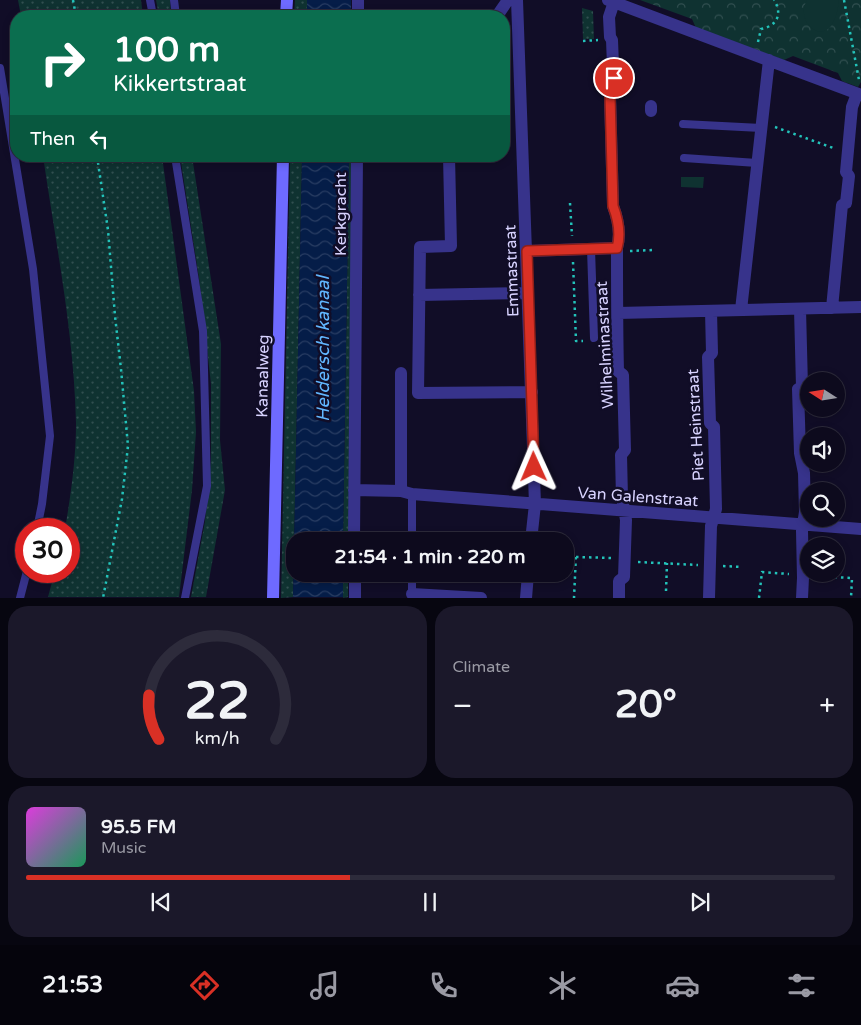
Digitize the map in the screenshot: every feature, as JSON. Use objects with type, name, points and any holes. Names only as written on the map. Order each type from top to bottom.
[{"type":"street","name":"Emmastraat","points":[[517,0],[532,392],[534,504],[532,532]]},
{"type":"street","points":[[611,1],[859,95],[852,107],[847,153],[846,203],[842,205],[832,308]]},
{"type":"street","name":"Wilhelminastraat","points":[[611,1],[609,17],[614,91],[610,96],[613,206],[618,219],[618,371],[623,375],[625,441],[625,450],[621,455],[622,498],[626,520],[625,560],[624,577],[619,581],[619,598]]},
{"type":"street","points":[[741,310],[761,128],[763,58]]},
{"type":"street","name":"Kanaalweg","points":[[273,598],[283,162]]},
{"type":"street","name":"Kerkgracht","points":[[354,532],[357,162]]},
{"type":"street","points":[[449,162],[451,246],[420,247],[418,393],[532,392]]},
{"type":"street","points":[[527,251],[617,250]]},
{"type":"street","points":[[419,295],[528,293]]},
{"type":"street","points":[[618,313],[861,307]]},
{"type":"street","points":[[800,309],[802,387],[798,389],[800,453],[804,482]]},
{"type":"street","name":"Piet Heinstraat","points":[[708,598],[711,526],[716,509],[714,427],[710,422],[708,358],[712,353],[711,310]]},
{"type":"street","points":[[401,373],[406,493]]},
{"type":"street","name":"Van Galenstraat","points":[[354,490],[800,525]]},
{"type":"street","points":[[802,598],[804,578],[803,527]]},
{"type":"street","name":"Van Galenstraat","points":[[832,527],[861,529]]},
{"type":"street","points":[[355,582],[355,598]]},
{"type":"street","points":[[526,598],[527,582]]},
{"type":"street","points":[[412,596],[481,598]]},
{"type":"lane","points":[[0,68],[10,129]]},
{"type":"lane","points":[[682,124],[761,128]]},
{"type":"lane","points":[[684,158],[757,163]]},
{"type":"lane","points":[[15,162],[33,269],[50,436],[39,518]]},
{"type":"lane","points":[[176,162],[203,331],[207,486],[185,598]]},
{"type":"lane","points":[[591,249],[594,338]]},
{"type":"lane","points":[[406,493],[411,532]]},
{"type":"lane","points":[[412,582],[412,596]]},
{"type":"lane","points":[[20,598],[24,583]]},
{"type":"path","points":[[763,58],[758,42],[761,29],[771,26],[778,18],[778,7],[774,0]]},
{"type":"path","points":[[838,2],[844,0],[859,81],[859,95]]},
{"type":"path","points":[[761,128],[770,125],[847,153]]},
{"type":"path","points":[[98,162],[108,230],[128,446],[122,499],[103,598]]},
{"type":"path","points":[[570,203],[576,341],[585,341]]},
{"type":"path","points":[[617,250],[653,250]]},
{"type":"path","points":[[574,555],[576,557],[741,567]]},
{"type":"path","points":[[574,598],[576,557]]},
{"type":"path","points":[[666,591],[667,563]]},
{"type":"path","points":[[759,598],[762,572]]},
{"type":"path","points":[[850,598],[852,578]]},
{"type":"green space","points":[[18,0],[141,0],[142,10],[20,10]]},
{"type":"green space","points":[[156,0],[170,0],[171,10],[158,10]]},
{"type":"green space","points":[[295,0],[307,0],[307,10],[294,10]]},
{"type":"green space","points":[[640,0],[861,0],[861,82],[858,87],[842,81],[838,73],[793,56],[784,60],[696,28],[692,19]]},
{"type":"green space","points":[[807,0],[838,0],[836,15],[831,26],[826,30],[821,32],[815,30],[806,22],[804,8]]},
{"type":"green space","points":[[582,8],[593,11],[594,39],[583,39]]},
{"type":"green space","points":[[44,162],[163,162],[194,391],[196,432],[192,490],[179,597],[48,597],[52,583],[80,583],[80,518],[67,518],[73,476],[76,423],[75,389],[68,322]]},
{"type":"green space","points":[[181,162],[193,162],[221,344],[220,440],[225,490],[206,597],[191,597],[205,521],[211,460],[211,384],[199,278]]},
{"type":"green space","points":[[290,162],[302,162],[294,532],[286,532],[286,582],[293,582],[293,597],[281,598]]},
{"type":"green space","points":[[349,162],[355,162],[349,532],[343,532]]},
{"type":"green space","points":[[681,177],[704,177],[703,188],[681,187]]},
{"type":"green space","points":[[343,582],[348,582],[348,597],[343,598]]},
{"type":"water","points":[[307,0],[351,0],[351,10],[307,10]]},
{"type":"water","name":"Heldersch kanaal","points":[[302,162],[349,162],[343,532],[294,532]]},
{"type":"water","points":[[293,582],[343,582],[343,597],[293,597]]},
{"type":"route","points":[[534,467],[527,251],[617,248],[618,219],[613,206],[610,96],[614,91],[614,78]]}]
